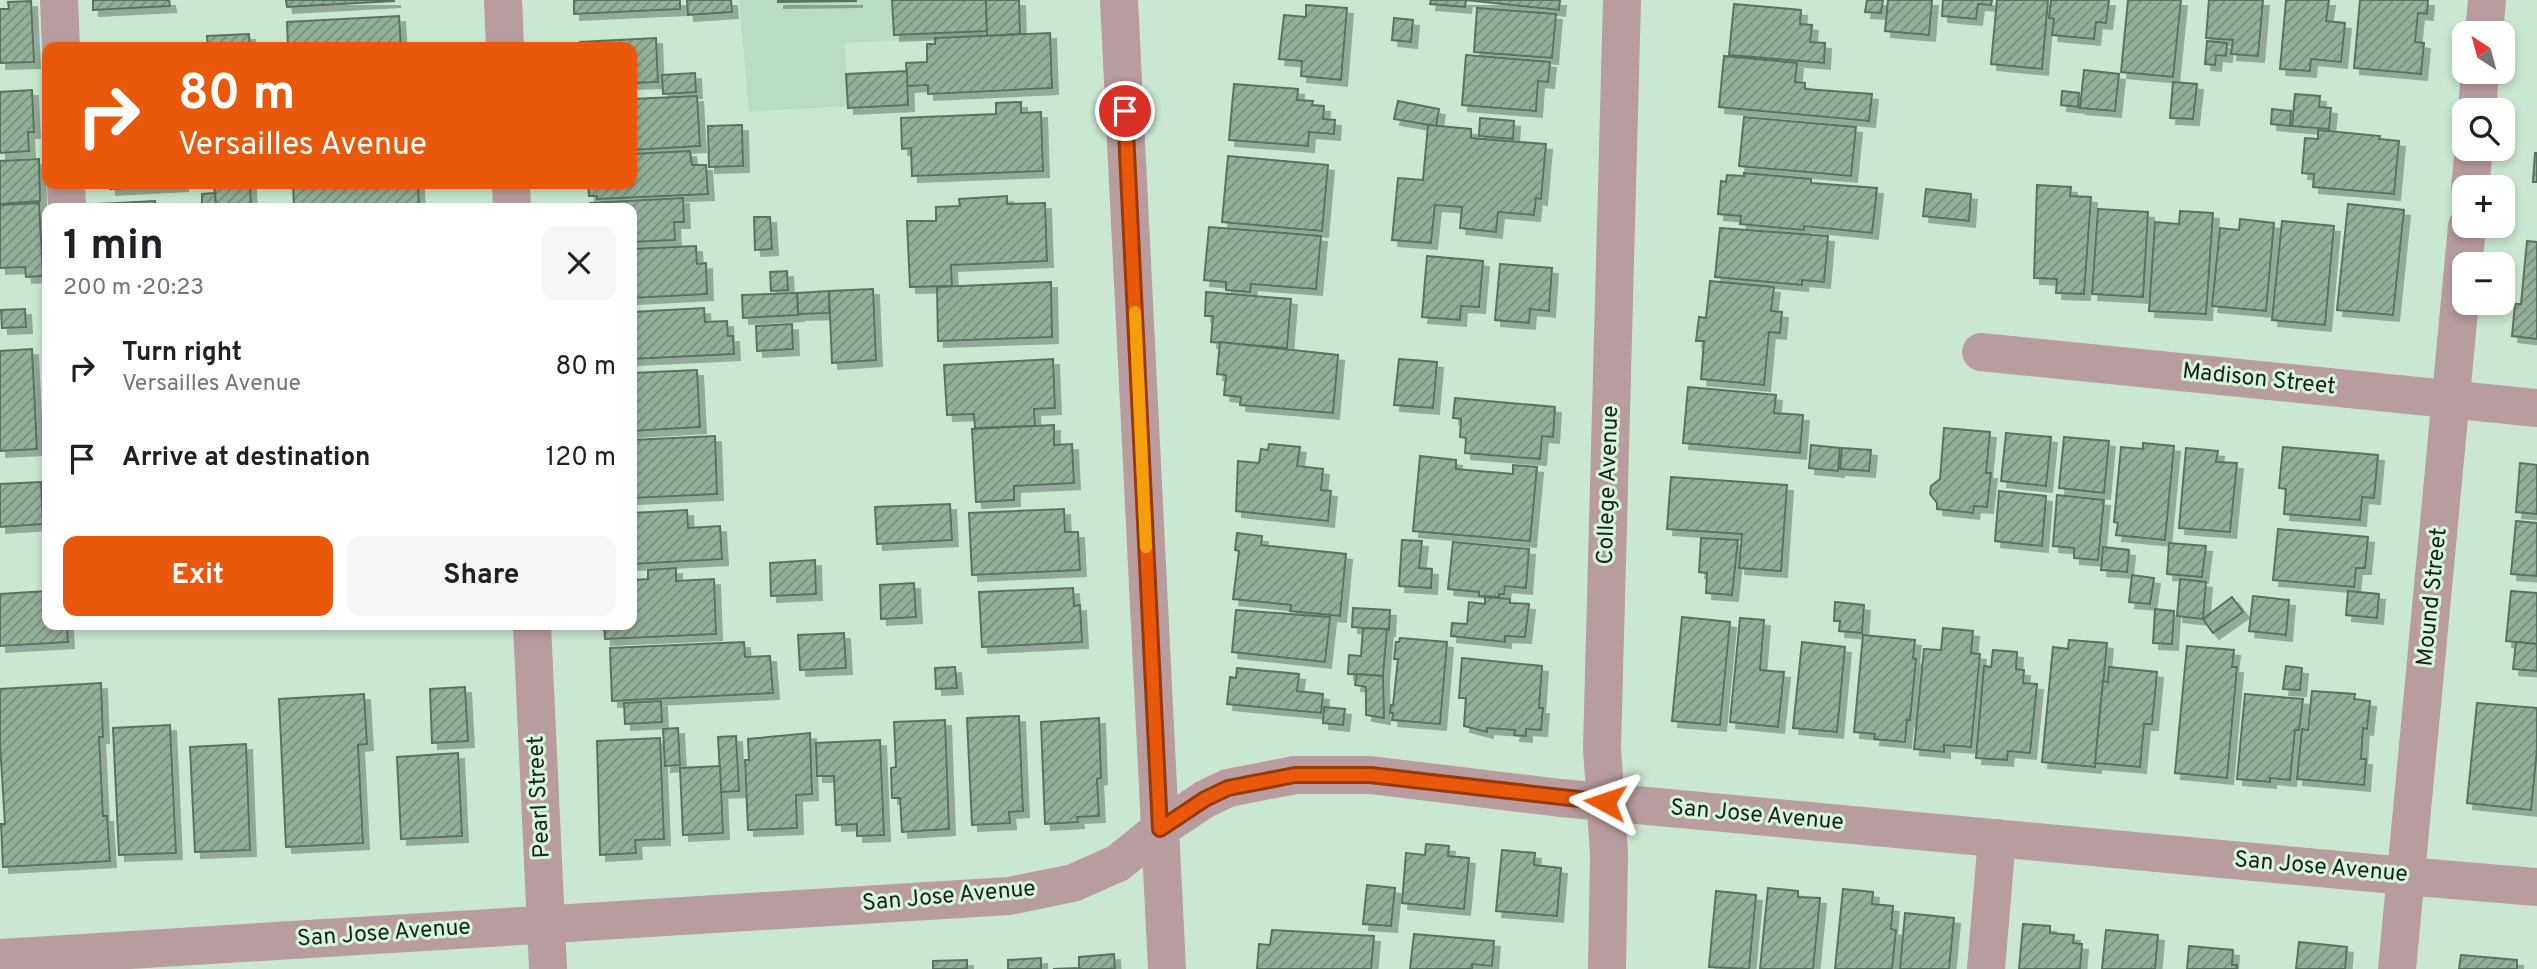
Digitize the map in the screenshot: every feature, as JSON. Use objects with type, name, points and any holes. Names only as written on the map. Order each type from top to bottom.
[{"type":"street","points":[[58,0],[61,42]]},
{"type":"street","points":[[503,0],[505,42]]},
{"type":"street","points":[[1119,0],[1167,969]]},
{"type":"street","name":"College Avenue","points":[[1607,969],[1609,855],[1602,748],[1622,0]]},
{"type":"street","points":[[2485,21],[2487,0]]},
{"type":"street","name":"Mound Street","points":[[2397,969],[2466,238]]},
{"type":"street","name":"Madison Street","points":[[1981,352],[2537,408]]},
{"type":"street","name":"Pearl Street","points":[[532,630],[548,969]]},
{"type":"street","name":"San Jose Avenue","points":[[0,958],[1009,896],[1073,883],[1118,863],[1160,829],[1205,799],[1228,788],[1295,775],[1370,775],[1605,802],[2537,887]]},
{"type":"street","points":[[1986,969],[1997,838]]},
{"type":"shaded area","points":[[739,0],[988,0],[989,36],[845,43],[848,106],[749,112]]},
{"type":"building","points":[[93,0],[169,0],[170,6],[93,10]]},
{"type":"building","points":[[286,0],[394,0],[394,1],[287,7]]},
{"type":"building","points":[[574,0],[680,0],[680,9],[574,14]]},
{"type":"building","points":[[687,0],[731,0],[732,12],[688,15]]},
{"type":"building","points":[[856,0],[856,1],[778,2]]},
{"type":"building","points":[[892,0],[986,0],[987,31],[894,35]]},
{"type":"building","points":[[986,0],[1019,0],[1020,34],[987,36]]},
{"type":"building","points":[[1431,0],[1466,0],[1465,7],[1430,4]]},
{"type":"building","points":[[1466,0],[1560,0],[1559,10]]},
{"type":"building","points":[[1867,0],[1883,0],[1881,13],[1865,12]]},
{"type":"building","points":[[1888,0],[1932,0],[1929,35],[1885,31]]},
{"type":"building","points":[[1943,0],[1992,0],[1991,5],[1978,4],[1976,19],[1942,16]]},
{"type":"building","points":[[1997,0],[2048,0],[2042,69],[1991,64]]},
{"type":"building","points":[[2051,0],[2109,0],[2106,23],[2096,22],[2094,39],[2052,35],[2054,19],[2049,18]]},
{"type":"building","points":[[2128,0],[2181,0],[2173,77],[2121,72]]},
{"type":"building","points":[[2209,0],[2263,0],[2258,56],[2231,54],[2233,40],[2206,38]]},
{"type":"building","points":[[2286,0],[2329,0],[2326,21],[2345,23],[2341,62],[2311,59],[2310,71],[2280,69]]},
{"type":"building","points":[[2360,0],[2428,0],[2427,14],[2418,13],[2415,42],[2424,43],[2421,74],[2354,68]]},
{"type":"building","points":[[31,1],[34,62],[0,63],[0,9],[9,9],[8,2]]},
{"type":"building","points":[[1734,4],[1801,10],[1800,24],[1812,25],[1810,42],[1825,43],[1824,63],[1729,55]]},
{"type":"building","points":[[1306,5],[1347,8],[1341,80],[1301,76],[1302,61],[1279,59],[1284,15],[1306,17]]},
{"type":"building","points":[[1477,8],[1556,14],[1552,58],[1474,52]]},
{"type":"building","points":[[399,16],[401,42],[288,42],[287,22]]},
{"type":"building","points":[[1394,18],[1413,20],[1411,42],[1392,40]]},
{"type":"building","points":[[1050,33],[1052,88],[928,94],[928,85],[907,86],[906,63],[927,62],[927,44],[935,44],[935,38]]},
{"type":"building","points":[[249,34],[250,42],[208,42],[207,36]]},
{"type":"building","points":[[656,38],[658,82],[637,83],[637,42],[580,42]]},
{"type":"building","points":[[2207,41],[2227,43],[2226,56],[2216,55],[2215,65],[2205,64]]},
{"type":"building","points":[[1466,55],[1550,62],[1548,82],[1538,81],[1536,111],[1462,105]]},
{"type":"building","points":[[1724,56],[1797,63],[1795,82],[1805,83],[1805,89],[1872,94],[1869,121],[1719,107]]},
{"type":"building","points":[[2084,70],[2119,74],[2115,111],[2080,108]]},
{"type":"building","points":[[907,71],[908,105],[848,108],[846,74]]},
{"type":"building","points":[[695,73],[696,92],[663,94],[662,75]]},
{"type":"building","points":[[2173,82],[2197,84],[2193,119],[2170,118]]},
{"type":"building","points":[[1234,84],[1298,89],[1297,100],[1313,101],[1312,105],[1324,106],[1323,119],[1335,120],[1334,134],[1309,132],[1308,146],[1229,140]]},
{"type":"building","points":[[32,90],[34,132],[28,132],[29,151],[0,153],[0,92]]},
{"type":"building","points":[[2062,91],[2079,93],[2078,107],[2061,105]]},
{"type":"building","points":[[2295,94],[2320,96],[2319,107],[2331,108],[2329,129],[2292,126]]},
{"type":"building","points":[[697,96],[700,146],[637,150],[637,99]]},
{"type":"building","points":[[1398,101],[1439,109],[1436,126],[1394,119]]},
{"type":"building","points":[[1021,102],[1021,113],[1041,112],[1043,171],[912,176],[911,148],[902,149],[901,118],[996,114],[996,103]]},
{"type":"building","points":[[2272,109],[2291,111],[2290,126],[2271,124]]},
{"type":"building","points":[[1744,117],[1856,127],[1851,176],[1739,166]]},
{"type":"building","points":[[1480,118],[1514,121],[1513,139],[1479,136]]},
{"type":"building","points":[[742,125],[743,166],[709,167],[708,126]]},
{"type":"building","points":[[1428,125],[1471,129],[1471,138],[1546,144],[1541,199],[1536,198],[1534,215],[1498,212],[1496,232],[1460,228],[1462,207],[1435,205],[1431,243],[1392,240],[1398,178],[1423,180]]},
{"type":"building","points":[[2318,130],[2380,136],[2379,139],[2399,141],[2394,194],[2313,187],[2314,174],[2302,173],[2305,138],[2318,139]]},
{"type":"building","points":[[690,151],[692,165],[706,165],[708,194],[597,199],[597,196],[589,196],[588,189],[637,189],[637,154]]},
{"type":"building","points":[[2535,153],[2537,182],[2533,182]]},
{"type":"building","points":[[1228,156],[1328,165],[1322,231],[1222,222]]},
{"type":"building","points":[[39,159],[40,201],[0,204],[0,161]]},
{"type":"building","points":[[1744,173],[1811,179],[1811,183],[1877,188],[1872,233],[1804,226],[1804,230],[1740,224],[1741,216],[1718,214],[1721,181],[1726,182],[1727,175],[1744,176]]},
{"type":"building","points":[[2037,185],[2071,187],[2070,196],[2091,197],[2084,294],[2056,293],[2057,279],[2034,278]]},
{"type":"building","points":[[214,189],[250,189],[251,203],[216,203]]},
{"type":"building","points":[[293,189],[418,189],[419,203],[294,203]]},
{"type":"building","points":[[1926,189],[1971,194],[1969,221],[1923,216]]},
{"type":"building","points":[[215,193],[216,203],[202,203],[202,194]]},
{"type":"building","points":[[1007,196],[1007,204],[1045,203],[1047,261],[951,265],[952,286],[910,287],[907,221],[936,221],[936,207],[960,206],[959,199]]},
{"type":"building","points":[[683,198],[684,222],[674,222],[675,240],[637,242],[637,203],[590,203]]},
{"type":"building","points":[[155,201],[155,203],[118,203]]},
{"type":"building","points":[[39,203],[42,276],[26,277],[25,267],[0,268],[0,205]]},
{"type":"building","points":[[2348,204],[2404,210],[2393,315],[2337,310]]},
{"type":"building","points":[[2098,209],[2148,212],[2143,297],[2092,294]]},
{"type":"building","points":[[2180,211],[2213,213],[2206,314],[2149,311],[2155,222],[2179,224]]},
{"type":"building","points":[[754,217],[770,217],[772,249],[755,250]]},
{"type":"building","points":[[2240,219],[2274,223],[2266,311],[2212,306],[2220,228],[2239,230]]},
{"type":"building","points":[[2282,221],[2334,226],[2325,325],[2272,320]]},
{"type":"building","points":[[1209,227],[1321,236],[1316,289],[1251,284],[1250,292],[1226,290],[1226,282],[1204,280]]},
{"type":"building","points":[[1720,228],[1828,236],[1824,282],[1802,280],[1802,285],[1715,277]]},
{"type":"building","points":[[2527,241],[2537,242],[2537,339],[2512,336],[2515,304],[2521,304]]},
{"type":"building","points":[[696,246],[697,264],[706,263],[707,294],[637,298],[637,249]]},
{"type":"building","points":[[1427,256],[1483,261],[1479,307],[1461,306],[1460,320],[1422,317]]},
{"type":"building","points":[[1500,264],[1552,268],[1549,311],[1530,309],[1529,323],[1495,320]]},
{"type":"building","points":[[787,271],[788,290],[771,291],[770,272]]},
{"type":"building","points":[[1710,281],[1774,287],[1771,311],[1782,312],[1780,333],[1769,332],[1764,385],[1701,379],[1704,341],[1696,341],[1699,317],[1706,318]]},
{"type":"building","points":[[1051,282],[1052,337],[938,341],[937,287]]},
{"type":"building","points":[[873,289],[876,360],[832,363],[829,291]]},
{"type":"building","points":[[829,291],[829,313],[798,314],[797,293]]},
{"type":"building","points":[[1206,292],[1291,299],[1287,348],[1211,342],[1213,316],[1205,316]]},
{"type":"building","points":[[797,293],[798,315],[743,318],[742,295]]},
{"type":"building","points":[[704,308],[705,322],[727,321],[728,336],[733,336],[734,354],[637,359],[637,312]]},
{"type":"building","points":[[25,309],[26,327],[2,328],[1,310]]},
{"type":"building","points":[[792,324],[793,349],[757,351],[756,326]]},
{"type":"building","points":[[1220,342],[1338,355],[1333,413],[1240,405],[1241,397],[1224,395],[1226,375],[1217,374]]},
{"type":"building","points":[[32,349],[37,449],[0,451],[0,351]]},
{"type":"building","points":[[1053,359],[1055,408],[1034,409],[1035,426],[975,428],[974,414],[947,415],[944,365]]},
{"type":"building","points":[[1399,359],[1437,362],[1433,408],[1394,405]]},
{"type":"building","points":[[697,370],[700,427],[637,431],[637,373]]},
{"type":"building","points":[[1688,387],[1776,395],[1774,413],[1803,415],[1800,453],[1683,443]]},
{"type":"building","points":[[1455,398],[1555,407],[1553,437],[1542,436],[1540,459],[1465,453],[1466,438],[1460,437],[1461,419],[1453,418]]},
{"type":"building","points":[[1054,425],[1054,445],[1072,444],[1074,483],[1014,486],[1014,500],[976,502],[972,429]]},
{"type":"building","points":[[1944,428],[1990,432],[1986,473],[1991,473],[1987,507],[1974,506],[1973,513],[1937,509],[1937,503],[1930,494],[1931,486],[1940,479]]},
{"type":"building","points":[[2006,433],[2051,437],[2046,486],[2001,481]]},
{"type":"building","points":[[715,436],[717,494],[637,498],[637,440]]},
{"type":"building","points":[[2064,437],[2109,441],[2104,493],[2059,488]]},
{"type":"building","points":[[2143,443],[2174,446],[2165,540],[2116,535],[2118,523],[2114,522],[2121,447],[2143,449]]},
{"type":"building","points":[[1269,444],[1300,447],[1297,466],[1323,469],[1321,490],[1331,491],[1328,521],[1236,511],[1238,461],[1259,463],[1261,449],[1268,450]]},
{"type":"building","points":[[1811,445],[1840,448],[1838,471],[1809,468]]},
{"type":"building","points":[[2283,447],[2378,455],[2374,498],[2362,497],[2360,520],[2284,514],[2286,489],[2279,488]]},
{"type":"building","points":[[1842,448],[1871,450],[1869,471],[1840,469]]},
{"type":"building","points":[[2186,448],[2218,451],[2216,462],[2237,463],[2230,532],[2179,528]]},
{"type":"building","points":[[1420,456],[1456,460],[1456,469],[1513,474],[1513,465],[1537,467],[1530,541],[1413,531]]},
{"type":"building","points":[[2520,463],[2537,465],[2537,514],[2516,512]]},
{"type":"building","points":[[1671,477],[1787,485],[1781,571],[1739,568],[1742,534],[1667,529]]},
{"type":"building","points":[[41,482],[42,524],[0,527],[0,484]]},
{"type":"building","points":[[1999,491],[2046,496],[2042,546],[1995,541]]},
{"type":"building","points":[[2057,495],[2104,500],[2098,560],[2074,558],[2074,548],[2053,546]]},
{"type":"building","points":[[950,504],[952,540],[877,544],[875,507]]},
{"type":"building","points":[[1064,509],[1065,532],[1078,532],[1080,570],[972,575],[969,513]]},
{"type":"building","points":[[687,510],[688,528],[720,526],[722,559],[637,564],[637,513]]},
{"type":"building","points":[[2516,521],[2537,523],[2537,576],[2511,574]]},
{"type":"building","points":[[2278,529],[2368,537],[2365,568],[2356,568],[2354,587],[2273,580]]},
{"type":"building","points":[[1237,533],[1262,536],[1261,545],[1346,554],[1340,616],[1290,611],[1291,605],[1233,599],[1239,551],[1235,550]]},
{"type":"building","points":[[1701,538],[1738,540],[1732,595],[1706,593],[1707,573],[1699,572]]},
{"type":"building","points":[[1402,540],[1422,541],[1419,568],[1432,569],[1431,588],[1399,586]]},
{"type":"building","points":[[1453,542],[1529,549],[1526,588],[1505,586],[1504,594],[1499,594],[1499,597],[1479,596],[1479,592],[1448,589]]},
{"type":"building","points":[[2169,543],[2206,546],[2202,577],[2167,574]]},
{"type":"building","points":[[2103,547],[2129,550],[2127,572],[2101,570]]},
{"type":"building","points":[[815,560],[816,594],[771,596],[770,563]]},
{"type":"building","points":[[676,568],[676,581],[714,579],[716,634],[605,639],[604,630],[637,630],[637,580],[648,579],[648,570]]},
{"type":"building","points":[[2132,575],[2154,578],[2150,604],[2129,602]]},
{"type":"building","points":[[2180,579],[2206,582],[2203,619],[2177,616]]},
{"type":"building","points":[[914,583],[916,617],[881,619],[880,585]]},
{"type":"building","points":[[1073,588],[1074,606],[1080,605],[1082,642],[982,647],[979,592]]},
{"type":"building","points":[[42,591],[42,630],[67,630],[68,642],[0,646],[0,594]]},
{"type":"building","points":[[2348,591],[2379,594],[2377,618],[2346,615]]},
{"type":"building","points":[[2511,591],[2537,593],[2537,644],[2506,641]]},
{"type":"building","points":[[2253,596],[2289,600],[2286,635],[2249,631]]},
{"type":"building","points":[[1485,597],[1529,604],[1525,637],[1505,636],[1505,642],[1451,636],[1452,623],[1467,624],[1469,602],[1485,604]]},
{"type":"building","points":[[2232,597],[2243,612],[2213,633],[2203,619]]},
{"type":"building","points":[[1835,602],[1864,605],[1862,633],[1839,631],[1840,621],[1834,621]]},
{"type":"building","points":[[1353,608],[1390,610],[1389,630],[1352,627]]},
{"type":"building","points":[[2155,609],[2174,611],[2172,644],[2153,643]]},
{"type":"building","points":[[1236,610],[1330,617],[1325,662],[1232,652]]},
{"type":"building","points":[[1682,617],[1730,622],[1720,725],[1672,721]]},
{"type":"building","points":[[1740,618],[1764,620],[1760,670],[1784,672],[1778,727],[1730,722]]},
{"type":"building","points":[[1363,628],[1387,629],[1383,676],[1348,674],[1349,655],[1361,656]]},
{"type":"building","points":[[1943,628],[1973,631],[1971,653],[1980,654],[1971,747],[1944,745],[1944,752],[1914,749],[1924,649],[1941,650]]},
{"type":"building","points":[[844,633],[846,668],[800,670],[798,635]]},
{"type":"building","points":[[1863,635],[1915,640],[1913,658],[1916,659],[1905,742],[1874,739],[1875,734],[1854,732]]},
{"type":"building","points":[[1400,638],[1447,642],[1440,724],[1392,720],[1393,713],[1390,713],[1398,659],[1394,659],[1396,642],[1399,642]]},
{"type":"building","points":[[2069,640],[2107,643],[2095,767],[2042,762],[2053,647],[2068,649]]},
{"type":"building","points":[[744,642],[745,657],[770,656],[773,693],[612,701],[610,648]]},
{"type":"building","points":[[1802,642],[1845,647],[1837,732],[1793,728]]},
{"type":"building","points":[[2516,642],[2537,644],[2537,671],[2513,669]]},
{"type":"building","points":[[2187,646],[2234,650],[2232,667],[2237,667],[2227,778],[2175,773]]},
{"type":"building","points":[[1993,650],[2017,652],[2016,669],[2024,670],[2023,683],[2037,684],[2030,753],[2008,751],[2007,760],[1976,758],[1984,666],[1991,667]]},
{"type":"building","points":[[1462,658],[1542,666],[1539,708],[1543,708],[1541,730],[1526,729],[1526,736],[1514,735],[1515,730],[1487,728],[1487,732],[1464,726],[1466,698],[1459,698]]},
{"type":"building","points":[[2286,666],[2302,668],[2300,690],[2283,689]]},
{"type":"building","points":[[955,667],[957,688],[936,689],[935,668]]},
{"type":"building","points":[[2109,667],[2157,672],[2152,724],[2144,724],[2140,767],[2095,763],[2103,681],[2108,682]]},
{"type":"building","points":[[1237,668],[1299,674],[1297,691],[1323,694],[1321,713],[1227,704],[1230,677],[1236,678]]},
{"type":"building","points":[[1357,674],[1383,676],[1384,718],[1366,715],[1366,687],[1355,685]]},
{"type":"building","points":[[101,683],[103,737],[99,737],[103,816],[107,816],[110,861],[3,867],[1,824],[5,824],[0,689]]},
{"type":"building","points":[[465,687],[468,741],[432,743],[430,689]]},
{"type":"building","points":[[2312,691],[2355,694],[2354,699],[2370,701],[2367,729],[2363,728],[2361,759],[2366,759],[2364,785],[2297,779],[2302,729],[2308,730]]},
{"type":"building","points":[[364,694],[367,744],[358,745],[363,843],[286,847],[279,699]]},
{"type":"building","points":[[2245,694],[2303,699],[2299,730],[2295,730],[2290,780],[2270,778],[2270,782],[2237,779]]},
{"type":"building","points":[[661,701],[662,722],[625,724],[624,703]]},
{"type":"building","points":[[2477,703],[2537,708],[2537,750],[2531,810],[2467,803]]},
{"type":"building","points":[[1324,707],[1345,709],[1343,725],[1323,723]]},
{"type":"building","points":[[1019,716],[1023,811],[1009,812],[1010,823],[972,825],[967,718]]},
{"type":"building","points":[[1099,718],[1099,816],[1077,817],[1078,822],[1045,824],[1041,722]]},
{"type":"building","points":[[945,720],[949,829],[902,832],[900,798],[892,798],[891,768],[896,767],[894,722]]},
{"type":"building","points":[[170,725],[176,853],[119,855],[113,728]]},
{"type":"building","points":[[678,728],[680,765],[665,766],[663,729]]},
{"type":"building","points":[[810,733],[812,794],[796,795],[797,828],[748,830],[745,760],[749,760],[748,739]]},
{"type":"building","points":[[736,736],[739,791],[721,792],[718,737]]},
{"type":"building","points":[[660,738],[664,839],[635,840],[636,853],[600,855],[597,741]]},
{"type":"building","points":[[880,740],[884,835],[857,836],[857,824],[836,825],[834,776],[817,776],[816,743]]},
{"type":"building","points":[[246,744],[250,850],[195,852],[190,747]]},
{"type":"building","points":[[458,753],[462,836],[401,839],[397,757]]},
{"type":"building","points":[[720,766],[723,833],[683,835],[680,768]]},
{"type":"building","points":[[1426,844],[1449,846],[1448,856],[1469,858],[1464,909],[1402,903],[1406,853],[1425,855]]},
{"type":"building","points":[[1502,850],[1535,853],[1534,865],[1561,868],[1557,916],[1496,911]]},
{"type":"building","points":[[1367,885],[1395,888],[1391,926],[1363,924]]},
{"type":"building","points":[[1768,888],[1798,891],[1798,897],[1820,898],[1813,969],[1760,969]]},
{"type":"building","points":[[1843,889],[1873,892],[1872,904],[1893,906],[1891,929],[1896,930],[1892,969],[1835,969]]},
{"type":"building","points":[[1716,891],[1756,895],[1749,969],[1709,967]]},
{"type":"building","points":[[1905,913],[1954,918],[1949,969],[1900,969]]},
{"type":"building","points":[[2023,924],[2050,926],[2050,933],[2074,935],[2073,943],[2082,944],[2080,969],[2019,969]]},
{"type":"building","points":[[1272,930],[1374,936],[1371,969],[1257,969],[1259,944],[1270,945]]},
{"type":"building","points":[[2106,930],[2158,935],[2155,969],[2102,969]]},
{"type":"building","points":[[1414,934],[1494,941],[1492,966],[1472,964],[1472,969],[1410,969]]},
{"type":"building","points":[[2299,942],[2347,947],[2345,969],[2296,969]]},
{"type":"building","points":[[2189,946],[2233,950],[2232,965],[2237,965],[2237,969],[2187,969]]},
{"type":"building","points":[[1114,954],[1115,969],[1053,969],[1079,968],[1079,957]]},
{"type":"building","points":[[2461,955],[2517,960],[2517,969],[2459,969]]},
{"type":"building","points":[[1041,958],[1041,969],[1008,969],[1008,960]]},
{"type":"building","points":[[967,960],[967,969],[933,969],[933,961]]},
{"type":"slow traffic","points":[[1135,312],[1146,547]]},
{"type":"route","points":[[1125,111],[1160,829],[1205,799],[1228,788],[1295,775],[1370,775],[1605,802]]}]
